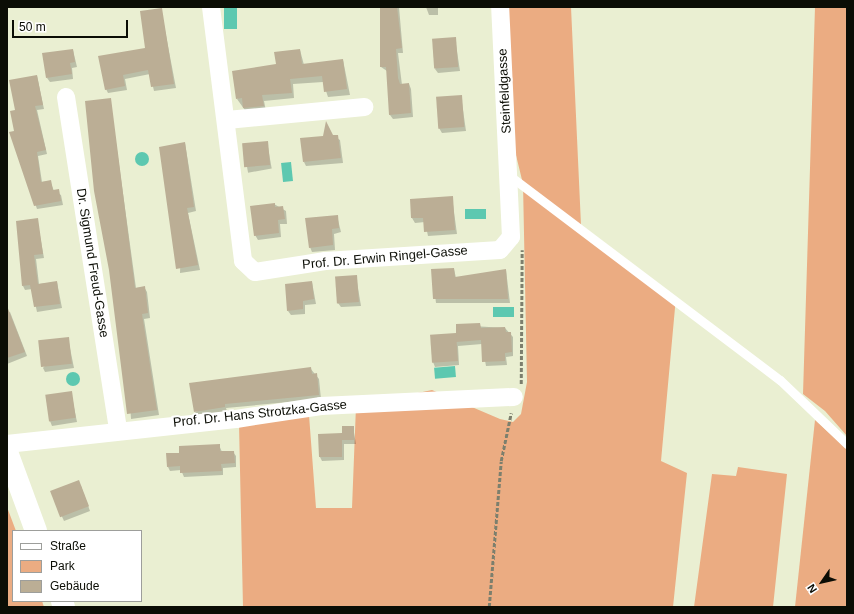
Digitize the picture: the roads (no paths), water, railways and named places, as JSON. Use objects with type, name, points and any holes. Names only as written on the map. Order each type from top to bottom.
[{"type":"main road","points":[[7,452],[36,530]]},
{"type":"street","name":"Prof. Dr. Erwin Ringel-Gasse","points":[[211,7],[227,120],[243,261],[255,272],[325,261],[500,250],[512,237],[510,176]]},
{"type":"street","name":"Steinfeldgasse","points":[[500,7],[510,176]]},
{"type":"street","name":"Dr. Sigmund Freud-Gasse","points":[[66,97],[118,429]]},
{"type":"street","points":[[227,120],[364,107]]},
{"type":"street","name":"Prof. Dr. Hans Strotzka-Gasse","points":[[7,444],[118,429],[236,419],[321,406],[514,397]]},
{"type":"lane","points":[[510,176],[780,380],[847,444]]},
{"type":"water","points":[[224,7],[237,7],[237,29],[224,29]]},
{"type":"water","points":[[142,152],[147,154],[149,159],[147,164],[142,166],[137,164],[135,159],[137,154]]},
{"type":"water","points":[[291,162],[293,181],[283,182],[281,163]]},
{"type":"water","points":[[465,209],[486,209],[486,219],[465,219]]},
{"type":"water","points":[[493,307],[514,307],[514,317],[493,317]]},
{"type":"water","points":[[455,366],[456,377],[435,379],[434,368]]},
{"type":"water","points":[[70,372],[76,372],[80,376],[80,382],[76,386],[70,386],[66,382],[66,376]]}]
